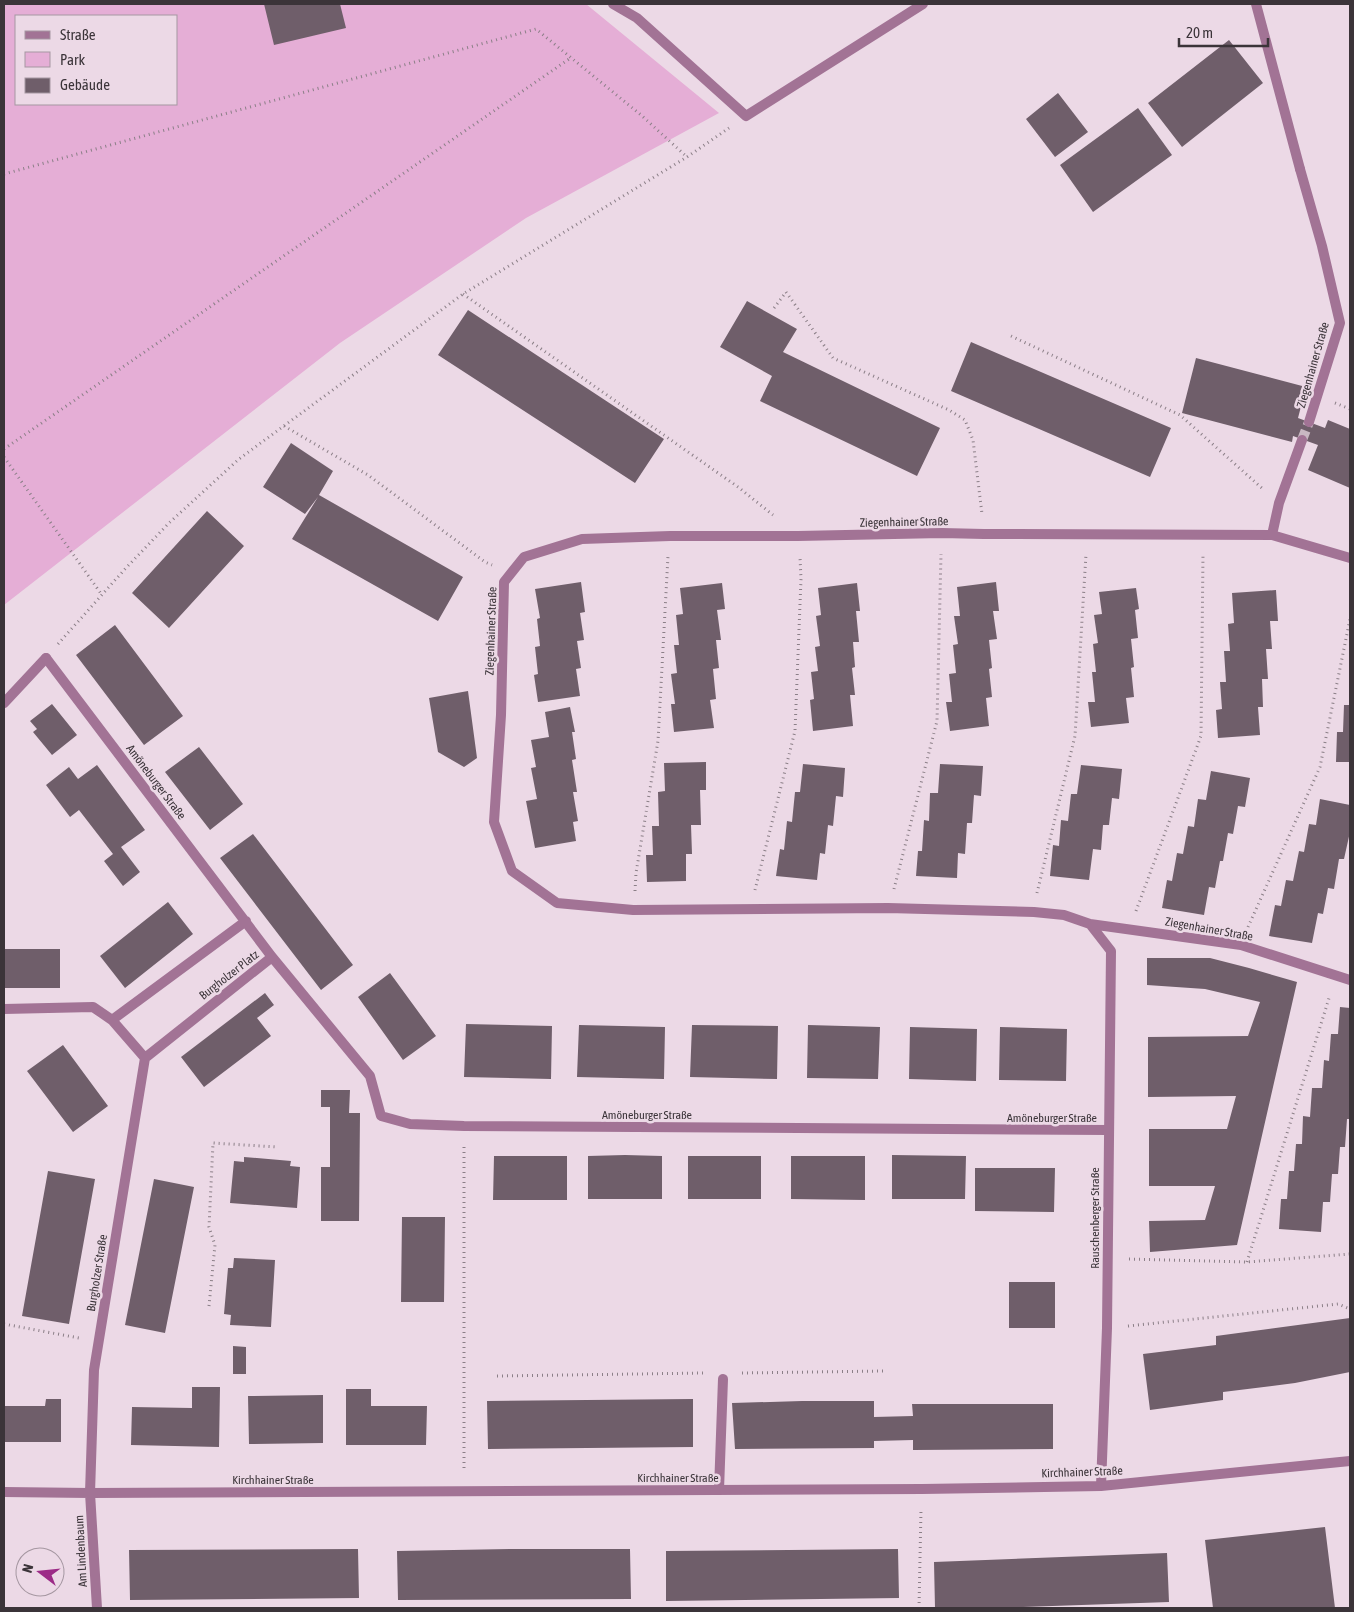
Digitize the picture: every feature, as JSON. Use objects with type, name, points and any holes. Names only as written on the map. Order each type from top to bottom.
[{"type":"street","points":[[613,4],[637,18],[746,116],[923,4]]},
{"type":"street","name":"Ziegenhainer Straße","points":[[1256,4],[1322,246],[1340,323],[1309,422]]},
{"type":"street","points":[[1272,535],[1279,504],[1302,440]]},
{"type":"street","name":"Ziegenhainer Straße","points":[[1350,558],[1272,535],[942,533],[670,536],[582,539],[524,557],[504,582],[501,715],[494,822],[512,872],[557,903],[633,910],[888,908],[1034,912],[1064,915],[1090,924],[1241,945],[1350,980]]},
{"type":"street","points":[[4,703],[46,658]]},
{"type":"street","name":"Amöneburger Straße","points":[[46,658],[246,921]]},
{"type":"street","points":[[112,1020],[246,921]]},
{"type":"street","name":"Burgholzer Platz","points":[[145,1058],[272,957],[246,921]]},
{"type":"street","name":"Rauschenberger Straße","points":[[1090,924],[1110,951],[1107,1328],[1101,1486]]},
{"type":"street","name":"Amöneburger Straße","points":[[272,957],[370,1076],[381,1116],[410,1124],[464,1126],[1109,1130]]},
{"type":"street","points":[[4,1009],[93,1007],[112,1020],[145,1058]]},
{"type":"street","name":"Burgholzer Straße","points":[[90,1493],[94,1370],[145,1058]]},
{"type":"street","points":[[719,1490],[723,1379]]},
{"type":"street","name":"Kirchhainer Straße","points":[[4,1492],[464,1492],[1101,1486],[1350,1461]]},
{"type":"street","name":"Am Lindenbaum","points":[[90,1493],[96,1608]]},
{"type":"path","points":[[4,174],[536,29],[641,115],[687,157]]},
{"type":"path","points":[[4,449],[572,57]]},
{"type":"path","points":[[46,658],[163,530],[239,459],[463,294],[687,157],[746,116]]},
{"type":"path","points":[[774,308],[786,292],[833,358],[949,410],[966,420],[973,440],[984,534]]},
{"type":"path","points":[[463,294],[738,487],[798,536],[801,579],[795,731],[750,910]]},
{"type":"path","points":[[1011,336],[1180,415],[1279,504]]},
{"type":"path","points":[[284,426],[368,475],[485,562],[511,574]]},
{"type":"path","points":[[4,456],[102,595]]},
{"type":"path","points":[[888,908],[937,721],[942,533]]},
{"type":"path","points":[[1034,912],[1040,879],[1075,736],[1086,534]]},
{"type":"path","points":[[1131,930],[1141,897],[1201,736],[1202,574],[1205,534]]},
{"type":"path","points":[[633,910],[636,872],[658,741],[670,536]]},
{"type":"path","points":[[1241,945],[1320,767],[1350,619]]},
{"type":"path","points":[[1247,1262],[1337,975]]},
{"type":"path","points":[[464,1126],[464,1492]]},
{"type":"path","points":[[209,1306],[214,1245],[209,1227],[213,1143],[276,1147]]},
{"type":"path","points":[[1108,1258],[1247,1262],[1350,1254]]},
{"type":"path","points":[[1107,1328],[1338,1304],[1350,1309]]},
{"type":"path","points":[[4,1324],[99,1342]]},
{"type":"path","points":[[741,1373],[884,1371]]},
{"type":"path","points":[[497,1376],[712,1373]]},
{"type":"path","points":[[919,1608],[922,1489]]},
{"type":"green space","points":[[4,4],[586,4],[719,113],[526,218],[340,343],[4,605]]},
{"type":"building","points":[[264,4],[340,4],[346,28],[274,45]]},
{"type":"building","points":[[1229,40],[1263,83],[1182,147],[1148,103]]},
{"type":"building","points":[[1058,93],[1088,132],[1055,157],[1026,119]]},
{"type":"building","points":[[1138,108],[1172,155],[1093,212],[1060,165]]},
{"type":"building","points":[[747,301],[797,329],[783,352],[940,428],[917,476],[760,401],[772,376],[720,347]]},
{"type":"building","points":[[468,310],[664,439],[635,483],[438,355]]},
{"type":"building","points":[[971,342],[1171,428],[1150,477],[951,391]]},
{"type":"building","points":[[1196,358],[1306,387],[1298,418],[1325,428],[1328,420],[1350,429],[1350,488],[1308,470],[1318,445],[1293,436],[1292,442],[1182,413]]},
{"type":"building","points":[[291,443],[333,471],[319,495],[463,577],[438,621],[292,539],[318,497],[305,514],[263,487]]},
{"type":"building","points":[[207,511],[244,546],[169,628],[132,593]]},
{"type":"building","points":[[581,582],[585,612],[580,613],[584,640],[577,641],[581,668],[576,669],[580,696],[538,702],[534,675],[538,674],[535,647],[540,646],[537,619],[540,618],[535,589]]},
{"type":"building","points":[[996,582],[999,611],[993,611],[997,639],[989,640],[992,668],[989,669],[992,697],[986,698],[989,726],[950,731],[946,702],[952,702],[949,674],[956,673],[953,645],[958,644],[954,616],[960,616],[957,587]]},
{"type":"building","points":[[722,583],[725,609],[717,610],[721,640],[716,640],[719,668],[713,669],[716,699],[710,700],[714,728],[674,732],[671,704],[675,704],[671,674],[677,673],[674,645],[679,645],[676,615],[683,614],[680,588]]},
{"type":"building","points":[[857,583],[860,611],[856,611],[859,642],[853,642],[855,667],[852,668],[855,695],[850,695],[853,726],[813,731],[810,700],[814,699],[811,672],[818,671],[815,647],[820,646],[816,616],[821,615],[818,588]]},
{"type":"building","points":[[1136,588],[1139,609],[1135,610],[1138,638],[1131,639],[1134,667],[1131,668],[1134,697],[1126,698],[1129,723],[1091,727],[1088,702],[1095,702],[1092,672],[1096,672],[1093,644],[1098,643],[1094,615],[1102,614],[1099,592]]},
{"type":"building","points":[[1276,590],[1278,621],[1270,621],[1272,649],[1266,649],[1268,679],[1262,679],[1263,707],[1258,707],[1260,735],[1218,738],[1216,710],[1222,709],[1220,682],[1226,682],[1224,651],[1230,651],[1228,624],[1234,623],[1232,593]]},
{"type":"building","points":[[115,625],[183,716],[144,745],[76,655]]},
{"type":"building","points":[[468,691],[477,758],[464,767],[438,752],[429,698]]},
{"type":"building","points":[[52,704],[77,735],[52,755],[33,732],[37,729],[30,721]]},
{"type":"building","points":[[1344,705],[1350,705],[1350,762],[1336,762],[1337,732],[1343,732]]},
{"type":"building","points":[[570,707],[575,732],[572,732],[576,759],[572,760],[577,792],[573,792],[578,821],[573,822],[576,841],[535,848],[526,801],[537,799],[531,768],[536,767],[531,740],[549,737],[545,712]]},
{"type":"building","points":[[199,747],[243,804],[210,830],[165,772]]},
{"type":"building","points":[[706,762],[706,790],[700,790],[701,825],[691,825],[692,854],[686,854],[686,881],[647,882],[646,855],[653,855],[652,826],[659,826],[658,792],[665,791],[664,763]]},
{"type":"building","points":[[803,764],[845,768],[843,797],[836,796],[833,826],[828,825],[825,854],[820,853],[817,880],[776,876],[780,849],[784,850],[787,821],[792,822],[795,792],[800,792]]},
{"type":"building","points":[[940,764],[983,766],[981,796],[974,795],[972,823],[967,823],[965,854],[958,853],[957,878],[916,876],[918,851],[922,851],[924,820],[929,821],[930,793],[938,793]]},
{"type":"building","points":[[97,765],[145,830],[121,847],[140,872],[123,886],[104,861],[113,854],[79,810],[70,817],[46,785],[69,767],[78,779]]},
{"type":"building","points":[[1081,765],[1122,769],[1119,799],[1112,798],[1109,825],[1103,825],[1101,850],[1093,849],[1089,880],[1050,876],[1053,845],[1059,846],[1061,820],[1068,821],[1071,794],[1077,794]]},
{"type":"building","points":[[1211,771],[1250,778],[1245,807],[1238,806],[1233,834],[1228,833],[1223,861],[1220,861],[1215,888],[1209,887],[1204,915],[1162,908],[1167,880],[1172,881],[1177,853],[1183,854],[1188,826],[1194,827],[1198,799],[1206,800]]},
{"type":"building","points":[[1320,799],[1350,805],[1350,832],[1344,859],[1339,859],[1334,889],[1328,888],[1323,914],[1318,913],[1312,943],[1269,936],[1275,905],[1281,906],[1286,880],[1293,881],[1299,851],[1304,852],[1309,824],[1316,825]]},
{"type":"building","points":[[253,834],[353,965],[321,990],[220,858]]},
{"type":"building","points":[[168,902],[193,934],[125,988],[100,956]]},
{"type":"building","points":[[4,949],[60,949],[60,988],[4,988]]},
{"type":"building","points":[[1147,958],[1210,958],[1297,982],[1237,1245],[1150,1252],[1149,1221],[1205,1220],[1215,1186],[1149,1186],[1149,1129],[1227,1129],[1236,1096],[1148,1097],[1148,1037],[1248,1036],[1260,1002],[1205,989],[1147,985]]},
{"type":"building","points":[[390,973],[436,1036],[403,1060],[358,997]]},
{"type":"building","points":[[265,993],[274,1005],[257,1018],[271,1036],[204,1087],[181,1057]]},
{"type":"building","points":[[1340,1007],[1350,1008],[1350,1119],[1347,1119],[1345,1147],[1340,1147],[1338,1174],[1332,1174],[1330,1202],[1323,1202],[1321,1232],[1279,1229],[1281,1199],[1287,1199],[1289,1171],[1294,1171],[1296,1144],[1302,1144],[1303,1116],[1310,1117],[1312,1088],[1322,1088],[1324,1060],[1329,1061],[1331,1034],[1338,1034]]},
{"type":"building","points":[[466,1024],[552,1026],[551,1079],[464,1077]]},
{"type":"building","points":[[579,1025],[665,1027],[664,1079],[577,1077]]},
{"type":"building","points":[[692,1025],[778,1026],[777,1079],[690,1077]]},
{"type":"building","points":[[808,1025],[880,1027],[878,1079],[807,1078]]},
{"type":"building","points":[[910,1027],[977,1029],[976,1081],[909,1079]]},
{"type":"building","points":[[1000,1027],[1067,1029],[1066,1081],[999,1080]]},
{"type":"building","points":[[63,1045],[108,1106],[73,1132],[27,1071]]},
{"type":"building","points":[[321,1090],[350,1090],[349,1113],[360,1113],[359,1221],[321,1221],[321,1167],[330,1167],[330,1107],[321,1107]]},
{"type":"building","points":[[892,1155],[966,1156],[965,1199],[892,1199]]},
{"type":"building","points":[[494,1156],[567,1156],[567,1200],[493,1200]]},
{"type":"building","points":[[588,1156],[662,1156],[662,1199],[588,1199]]},
{"type":"building","points":[[688,1156],[761,1156],[761,1199],[688,1199]]},
{"type":"building","points":[[791,1156],[865,1156],[865,1200],[791,1199]]},
{"type":"building","points":[[244,1157],[291,1161],[290,1166],[300,1167],[297,1208],[230,1203],[234,1161],[244,1162]]},
{"type":"building","points":[[975,1168],[1055,1168],[1054,1212],[975,1211]]},
{"type":"building","points":[[48,1171],[95,1179],[69,1324],[22,1316]]},
{"type":"building","points":[[154,1179],[194,1187],[165,1333],[125,1325]]},
{"type":"building","points":[[402,1217],[445,1217],[444,1302],[401,1302]]},
{"type":"building","points":[[234,1258],[275,1260],[271,1327],[230,1325],[231,1315],[224,1314],[228,1268],[233,1268]]},
{"type":"building","points":[[1009,1282],[1055,1282],[1055,1328],[1009,1328]]},
{"type":"building","points":[[1350,1318],[1350,1372],[1295,1383],[1223,1392],[1223,1400],[1150,1410],[1143,1354],[1216,1345],[1216,1336]]},
{"type":"building","points":[[233,1346],[246,1347],[246,1374],[233,1374]]},
{"type":"building","points":[[192,1387],[220,1387],[219,1447],[131,1445],[132,1407],[192,1408]]},
{"type":"building","points":[[346,1389],[371,1389],[371,1406],[427,1406],[426,1445],[346,1445]]},
{"type":"building","points":[[323,1395],[323,1443],[249,1444],[248,1396]]},
{"type":"building","points":[[46,1399],[61,1399],[61,1442],[4,1442],[4,1406],[45,1406]]},
{"type":"building","points":[[693,1399],[693,1447],[488,1449],[487,1401]]},
{"type":"building","points":[[874,1401],[874,1417],[913,1416],[912,1404],[1053,1404],[1053,1449],[913,1450],[913,1440],[874,1441],[874,1448],[735,1449],[732,1403]]},
{"type":"building","points":[[1325,1527],[1335,1608],[1213,1608],[1205,1540]]},
{"type":"building","points":[[358,1549],[359,1598],[130,1600],[129,1550]]},
{"type":"building","points":[[630,1549],[631,1599],[398,1600],[397,1551]]},
{"type":"building","points":[[898,1549],[899,1598],[666,1601],[666,1551]]},
{"type":"building","points":[[1167,1553],[1169,1602],[995,1608],[935,1608],[934,1562]]},
{"type":"tunnel","points":[[1302,440],[1309,422]]}]
